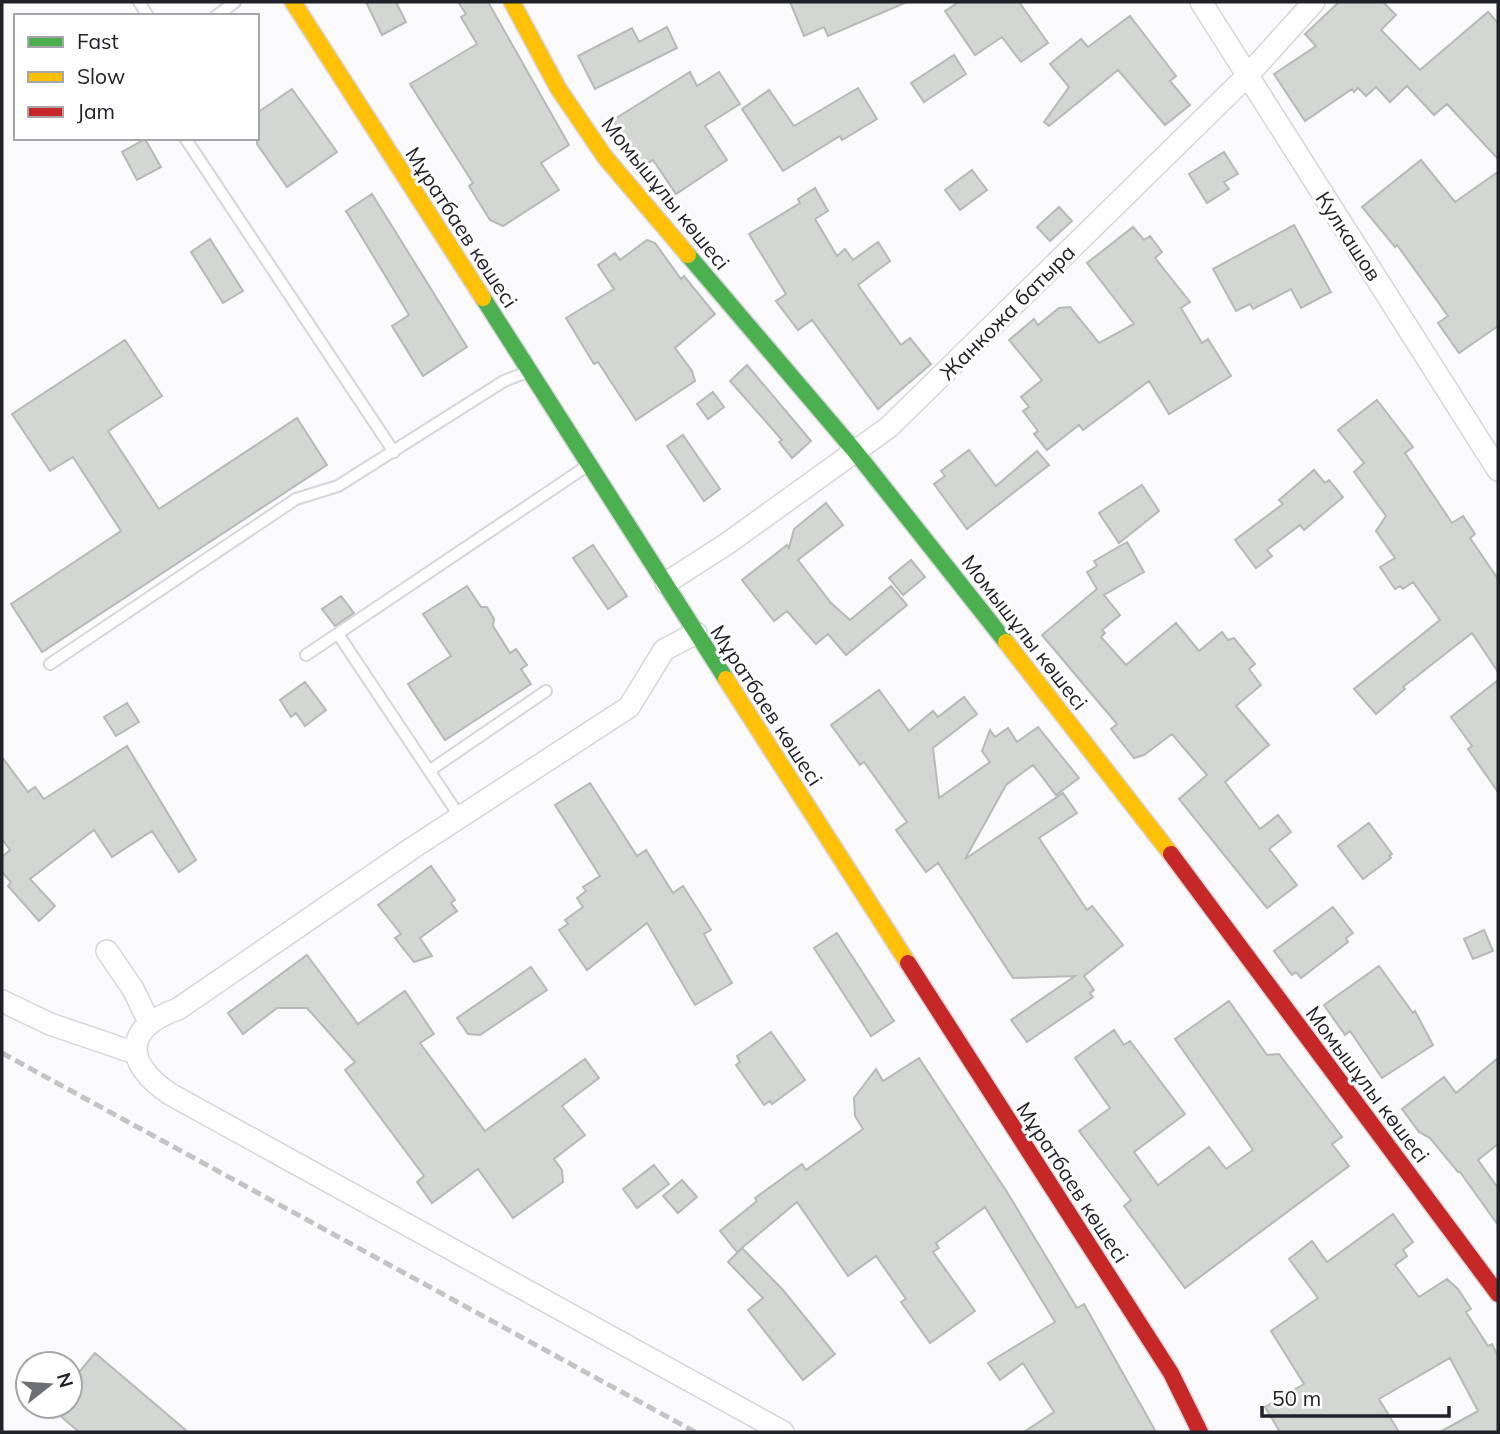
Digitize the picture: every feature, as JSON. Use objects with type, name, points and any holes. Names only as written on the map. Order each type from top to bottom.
[{"type":"street","name":"Мұратбаев көшесі","points":[[293,2],[1171,1373],[1200,1432]]},
{"type":"street","name":"Момышұлы көшесі","points":[[512,2],[558,88],[605,157],[854,450],[1129,797],[1498,1294]]},
{"type":"street","name":"Кулкашов","points":[[1201,2],[1498,470]]},
{"type":"street","name":"Жанкожа батыра","points":[[666,583],[727,543],[889,427],[1247,76],[1314,2]]},
{"type":"street","points":[[135,1053],[139,1037],[149,1022],[178,1009],[460,817],[629,707],[664,650],[695,633]]},
{"type":"street","points":[[107,951],[133,989],[149,1022]]},
{"type":"street","points":[[2,1001],[50,1024],[135,1053],[151,1082],[170,1094],[783,1432]]},
{"type":"lane","points":[[219,14],[235,2]]},
{"type":"lane","points":[[186,140],[394,452]]},
{"type":"lane","points":[[50,664],[296,499],[338,486],[504,381],[530,371]]},
{"type":"lane","points":[[306,655],[589,464]]},
{"type":"lane","points":[[338,634],[460,817]]},
{"type":"lane","points":[[429,771],[546,691]]},
{"type":"building","points":[[366,2],[396,2],[406,22],[382,35]]},
{"type":"building","points":[[458,2],[488,2],[569,145],[541,163],[559,190],[503,226],[490,220],[469,186],[473,183],[410,84],[477,44],[461,17],[466,14]]},
{"type":"building","points":[[790,2],[907,2],[828,36],[824,27],[804,36]]},
{"type":"building","points":[[959,2],[1019,2],[1048,43],[1021,62],[1002,37],[975,55],[945,11]]},
{"type":"building","points":[[1339,2],[1383,2],[1396,15],[1381,30],[1420,70],[1488,12],[1498,23],[1498,159],[1447,104],[1434,115],[1407,86],[1390,102],[1376,87],[1366,96],[1358,88],[1354,92],[1352,89],[1305,121],[1274,74],[1316,46],[1305,34]]},
{"type":"building","points":[[1130,16],[1176,76],[1170,81],[1190,105],[1165,125],[1118,70],[1049,126],[1044,122],[1069,87],[1050,64],[1081,39],[1088,47]]},
{"type":"building","points":[[667,27],[677,48],[595,89],[578,56],[632,28],[639,42]]},
{"type":"building","points":[[954,55],[966,74],[924,102],[911,83]]},
{"type":"building","points":[[690,72],[697,86],[719,72],[740,104],[705,126],[727,160],[676,194],[653,160],[642,166],[613,120]]},
{"type":"building","points":[[858,88],[877,119],[842,140],[840,136],[783,171],[742,109],[769,90],[794,126]]},
{"type":"building","points":[[292,89],[337,152],[287,187],[257,144],[259,112]]},
{"type":"building","points":[[146,140],[161,167],[137,180],[122,152]]},
{"type":"building","points":[[1224,152],[1238,174],[1224,182],[1229,189],[1207,203],[1189,174]]},
{"type":"building","points":[[1421,160],[1455,202],[1498,172],[1498,326],[1459,353],[1438,323],[1448,316],[1397,245],[1395,247],[1362,207]]},
{"type":"building","points":[[972,170],[987,190],[960,210],[945,190]]},
{"type":"building","points":[[815,188],[828,211],[815,219],[837,256],[845,249],[853,260],[878,242],[890,261],[858,285],[901,345],[910,338],[931,364],[878,409],[812,320],[798,330],[776,301],[786,294],[749,234],[800,203],[798,199]]},
{"type":"building","points":[[372,194],[467,347],[423,376],[392,326],[409,315],[346,211]]},
{"type":"building","points":[[1059,207],[1072,221],[1050,241],[1037,227]]},
{"type":"building","points":[[1294,225],[1331,292],[1301,308],[1291,289],[1253,309],[1250,304],[1236,311],[1213,269]]},
{"type":"building","points":[[1133,227],[1144,240],[1150,236],[1162,252],[1155,258],[1190,302],[1181,308],[1202,343],[1208,339],[1231,376],[1169,414],[1149,381],[1083,430],[1079,425],[1047,450],[1034,434],[1038,431],[1023,411],[1029,407],[1021,397],[1042,380],[1009,340],[1034,319],[1038,325],[1059,308],[1070,307],[1099,343],[1134,324],[1087,263]]},
{"type":"building","points":[[210,239],[243,291],[223,303],[191,252]]},
{"type":"building","points":[[647,240],[655,243],[681,279],[684,276],[715,314],[675,348],[692,371],[695,381],[636,420],[598,362],[594,364],[566,318],[614,289],[598,265],[615,253],[620,260]]},
{"type":"building","points":[[125,340],[162,396],[108,431],[159,509],[297,418],[327,465],[42,652],[11,604],[121,531],[73,457],[50,471],[12,414]]},
{"type":"building","points":[[747,365],[811,441],[792,458],[779,442],[782,440],[730,381]]},
{"type":"building","points":[[713,392],[724,407],[708,419],[697,404]]},
{"type":"building","points":[[1377,400],[1413,447],[1405,453],[1452,523],[1463,516],[1475,534],[1470,538],[1498,579],[1498,672],[1472,633],[1403,687],[1405,689],[1376,714],[1354,689],[1440,620],[1413,582],[1403,589],[1400,586],[1395,589],[1380,567],[1395,558],[1376,531],[1386,516],[1354,472],[1364,463],[1338,430]]},
{"type":"building","points":[[683,435],[720,489],[704,501],[667,446]]},
{"type":"building","points":[[969,450],[996,486],[1037,451],[1049,465],[967,529],[934,484],[945,476],[941,471]]},
{"type":"building","points":[[1314,470],[1325,483],[1329,480],[1343,497],[1304,530],[1300,525],[1267,550],[1272,556],[1256,568],[1235,540],[1283,504],[1279,500]]},
{"type":"building","points":[[1142,485],[1159,511],[1119,543],[1099,513]]},
{"type":"building","points":[[826,503],[843,525],[798,560],[831,603],[850,620],[891,586],[907,605],[846,655],[828,634],[816,644],[787,611],[774,621],[742,580],[787,545],[789,548],[794,529]]},
{"type":"building","points":[[1127,542],[1144,572],[1104,595],[1120,615],[1102,630],[1105,633],[1101,637],[1126,665],[1176,623],[1199,651],[1222,632],[1228,640],[1234,638],[1255,664],[1249,669],[1261,685],[1236,706],[1269,745],[1225,782],[1260,829],[1278,815],[1291,832],[1269,849],[1297,885],[1267,908],[1179,799],[1207,775],[1172,734],[1144,755],[1134,758],[1111,729],[1117,724],[1042,635],[1097,589],[1087,572],[1097,566],[1094,561]]},
{"type":"building","points":[[593,545],[627,596],[608,609],[573,558]]},
{"type":"building","points":[[911,560],[925,577],[903,595],[889,578]]},
{"type":"building","points":[[467,586],[481,607],[487,607],[494,619],[493,626],[510,653],[516,649],[527,665],[521,669],[531,684],[445,740],[408,684],[451,656],[423,614]]},
{"type":"building","points":[[341,596],[354,613],[335,626],[322,609]]},
{"type":"building","points":[[1498,680],[1498,792],[1468,749],[1472,746],[1451,717]]},
{"type":"building","points":[[305,682],[326,710],[305,726],[296,713],[291,717],[280,700]]},
{"type":"building","points":[[879,690],[909,731],[933,711],[938,717],[964,697],[977,714],[933,748],[939,798],[990,762],[982,751],[990,730],[995,737],[1008,728],[1017,742],[1038,727],[1079,778],[1056,795],[1033,765],[1006,785],[965,859],[1063,793],[1077,813],[1039,838],[1087,910],[1092,906],[1123,945],[1084,976],[1094,990],[1090,993],[1093,997],[1027,1042],[1011,1020],[1075,976],[1013,978],[938,863],[926,872],[896,830],[907,822],[864,762],[860,765],[831,725]]},
{"type":"building","points":[[127,703],[139,722],[116,736],[104,717]]},
{"type":"building","points":[[127,746],[196,860],[179,872],[152,831],[112,857],[94,830],[30,879],[55,906],[39,921],[8,886],[11,882],[2,872],[2,857],[10,850],[2,839],[2,757],[28,792],[35,787],[44,799]]},
{"type":"building","points":[[590,783],[637,856],[646,850],[673,893],[683,886],[711,930],[704,934],[732,983],[695,1005],[647,923],[587,970],[559,930],[568,924],[565,920],[583,907],[577,898],[586,891],[583,887],[600,876],[555,805]]},
{"type":"building","points":[[1369,823],[1392,854],[1389,856],[1391,858],[1363,879],[1338,846]]},
{"type":"building","points":[[431,866],[455,900],[451,903],[457,911],[420,938],[432,956],[414,962],[395,938],[401,934],[378,905]]},
{"type":"building","points":[[1333,907],[1353,933],[1346,938],[1348,942],[1301,978],[1296,972],[1292,975],[1274,951]]},
{"type":"building","points":[[1484,930],[1493,951],[1473,959],[1464,939]]},
{"type":"building","points":[[837,933],[894,1021],[871,1036],[814,948]]},
{"type":"building","points":[[307,955],[358,1024],[405,991],[434,1034],[420,1043],[485,1131],[585,1059],[599,1078],[562,1106],[585,1135],[554,1159],[562,1170],[563,1182],[513,1218],[478,1169],[432,1203],[417,1182],[424,1176],[345,1070],[355,1062],[307,1008],[277,1008],[243,1034],[228,1013]]},
{"type":"building","points":[[1379,966],[1413,1013],[1415,1011],[1433,1045],[1382,1078],[1350,1031],[1345,1035],[1324,1005]]},
{"type":"building","points":[[531,967],[547,990],[480,1035],[468,1034],[457,1018]]},
{"type":"building","points":[[1229,1001],[1267,1055],[1279,1054],[1342,1137],[1332,1144],[1349,1166],[1185,1288],[1124,1206],[1131,1200],[1079,1131],[1110,1108],[1075,1058],[1114,1030],[1124,1045],[1130,1041],[1185,1114],[1134,1152],[1158,1185],[1209,1147],[1226,1169],[1253,1150],[1175,1039]]},
{"type":"building","points":[[771,1032],[805,1080],[772,1104],[770,1101],[764,1105],[736,1065],[740,1062],[737,1056]]},
{"type":"building","points":[[919,1058],[1007,1192],[1077,1308],[1084,1304],[1156,1432],[1024,1432],[1054,1412],[1023,1363],[1000,1380],[988,1363],[1055,1322],[985,1207],[936,1243],[939,1248],[933,1252],[975,1311],[930,1343],[901,1302],[906,1299],[876,1256],[848,1276],[797,1202],[737,1252],[720,1231],[757,1201],[755,1198],[802,1164],[806,1170],[863,1129],[855,1116],[854,1098],[876,1069],[883,1081]]},
{"type":"building","points":[[1498,1058],[1498,1144],[1478,1160],[1498,1188],[1498,1225],[1460,1172],[1430,1138],[1419,1132],[1402,1109],[1444,1077],[1456,1093]]},
{"type":"building","points":[[654,1165],[669,1184],[637,1208],[623,1189]]},
{"type":"building","points":[[682,1180],[697,1197],[678,1213],[663,1196]]},
{"type":"building","points":[[1393,1214],[1413,1242],[1403,1250],[1407,1256],[1395,1265],[1419,1297],[1447,1279],[1458,1289],[1471,1309],[1466,1312],[1488,1346],[1492,1344],[1498,1356],[1498,1432],[1440,1432],[1478,1411],[1450,1358],[1379,1399],[1399,1432],[1280,1432],[1265,1407],[1304,1384],[1271,1331],[1318,1298],[1289,1259],[1312,1241],[1327,1262]]},
{"type":"building","points":[[742,1248],[783,1290],[835,1354],[803,1380],[748,1310],[763,1298],[728,1262]]},
{"type":"building","points":[[95,1353],[188,1432],[79,1432],[65,1420],[84,1420],[84,1366]]},
{"type":"railway","points":[[2,1053],[695,1432]]},
{"type":"traffic: fast","points":[[688,255],[854,450],[1006,642]]},
{"type":"traffic: fast","points":[[483,298],[726,679]]},
{"type":"traffic: slow","points":[[293,2],[483,298]]},
{"type":"traffic: slow","points":[[512,2],[558,88],[605,157],[688,255]]},
{"type":"traffic: slow","points":[[1006,642],[1171,854]]},
{"type":"traffic: slow","points":[[726,679],[908,963]]},
{"type":"traffic: jam","points":[[1171,854],[1498,1294]]},
{"type":"traffic: jam","points":[[908,963],[1171,1373],[1200,1432]]}]
